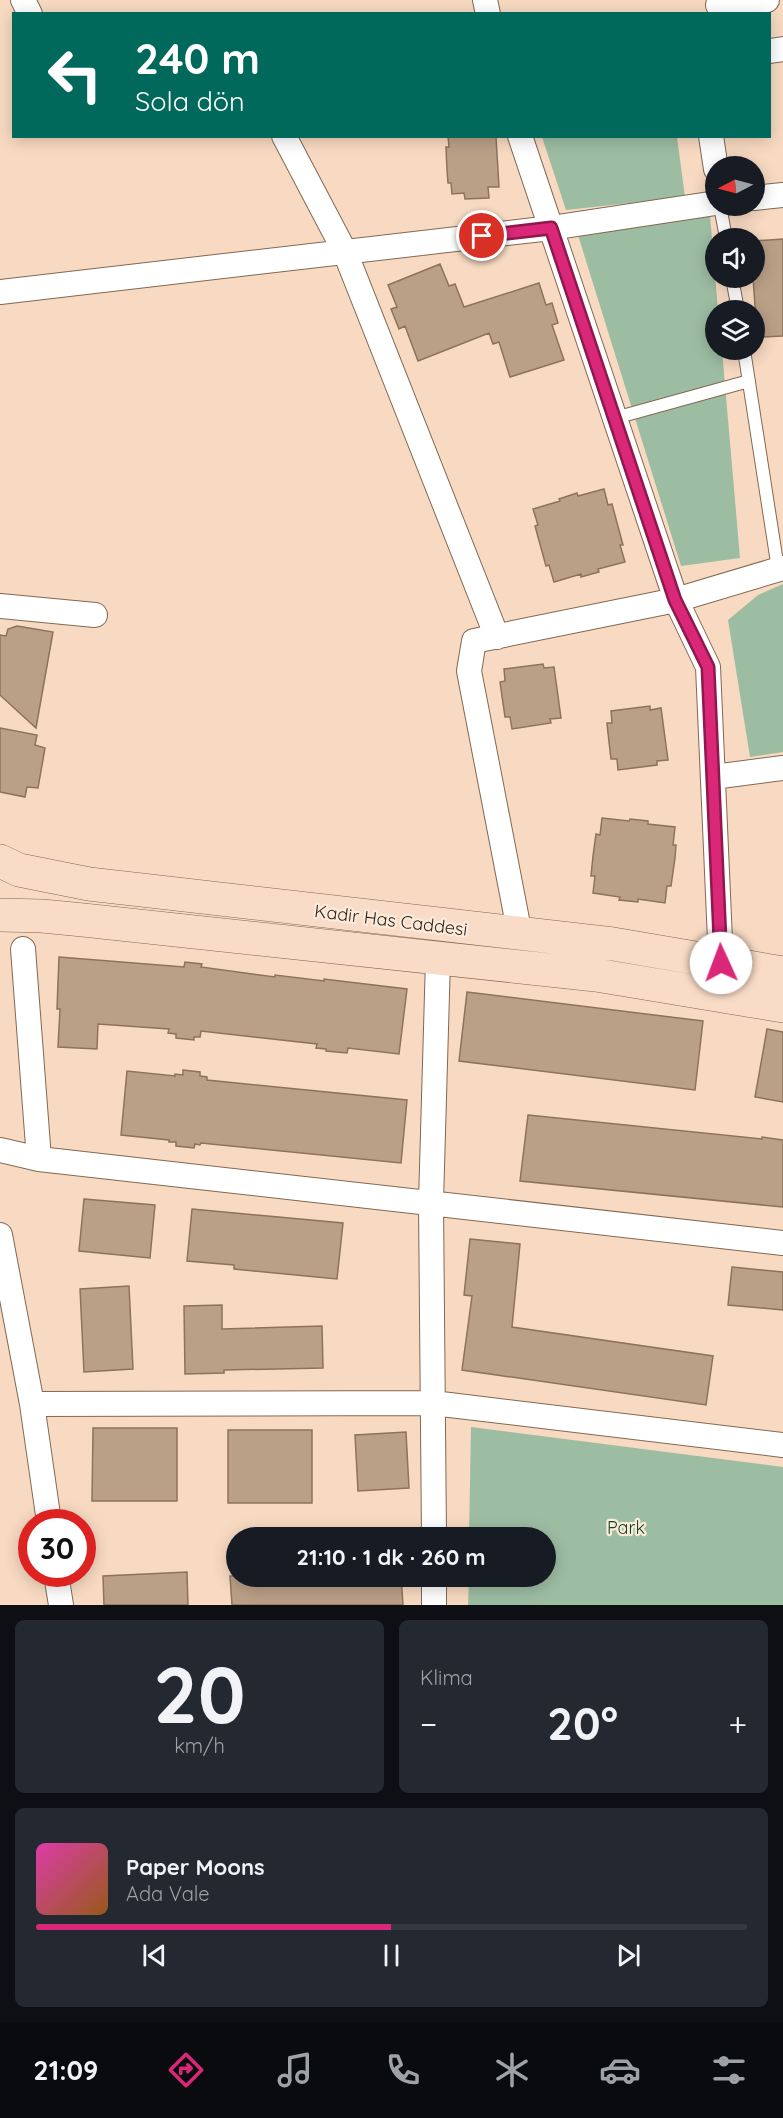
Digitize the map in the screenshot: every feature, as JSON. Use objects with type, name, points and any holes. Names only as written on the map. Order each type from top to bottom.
[{"type":"street","points":[[719,6],[767,0]]},
{"type":"street","points":[[285,138],[345,252],[497,637]]},
{"type":"street","points":[[521,138],[675,600],[708,667],[721,963]]},
{"type":"street","points":[[711,138],[714,156]]},
{"type":"street","points":[[765,197],[783,195]]},
{"type":"street","points":[[0,292],[551,228],[705,205]]},
{"type":"street","points":[[520,935],[469,671],[474,641],[675,600],[780,569]]},
{"type":"street","points":[[0,606],[95,615]]},
{"type":"street","points":[[713,777],[783,768]]},
{"type":"street","name":"Kadir Has Caddesi","points":[[0,861],[20,870],[89,884],[613,944],[783,973]]},
{"type":"street","name":"Kadir Has Caddesi","points":[[0,915],[73,919],[596,975],[783,1006]]},
{"type":"street","points":[[23,949],[39,1159]]},
{"type":"street","points":[[434,1527],[431,1202],[438,959]]},
{"type":"street","points":[[0,1150],[39,1159],[783,1243]]},
{"type":"street","points":[[0,1235],[32,1404],[47,1509]]},
{"type":"street","points":[[32,1404],[433,1403],[783,1445]]},
{"type":"street","points":[[58,1587],[61,1605]]},
{"type":"street","points":[[434,1587],[434,1605]]},
{"type":"lane","points":[[746,360],[780,569]]},
{"type":"lane","points":[[615,418],[749,381]]},
{"type":"green space","points":[[542,138],[677,138],[685,197],[566,210]]},
{"type":"green space","points":[[710,216],[711,228],[705,228],[705,288],[716,288],[717,300],[705,300],[705,360],[723,360],[740,558],[681,566],[577,232]]},
{"type":"green space","points":[[783,584],[783,752],[750,757],[728,620],[758,595]]},
{"type":"green space","name":"Park","points":[[471,1427],[783,1467],[783,1605],[468,1605],[469,1587],[556,1587],[556,1527],[469,1527]]},
{"type":"building","points":[[448,138],[496,138],[499,187],[488,187],[489,198],[465,199],[464,193],[452,194],[447,170],[446,147],[449,147]]},
{"type":"building","points":[[783,239],[783,336],[765,337],[765,300],[755,300],[754,288],[765,288],[765,240]]},
{"type":"building","points":[[440,264],[449,286],[455,284],[464,307],[539,283],[546,305],[552,303],[558,323],[552,325],[564,360],[510,377],[499,342],[493,344],[489,333],[418,361],[405,326],[399,329],[391,309],[397,307],[388,285]]},
{"type":"building","points":[[604,489],[608,505],[612,504],[625,562],[598,569],[599,572],[581,577],[581,574],[554,582],[549,565],[546,566],[535,526],[538,525],[533,509],[577,493],[578,496]]},
{"type":"building","points":[[17,626],[53,632],[36,728],[0,695],[0,635],[6,636],[8,629]]},
{"type":"building","points":[[543,664],[544,668],[554,667],[561,718],[550,719],[551,723],[512,729],[510,717],[505,717],[500,682],[505,681],[504,669]]},
{"type":"building","points":[[650,706],[650,710],[661,708],[668,760],[657,761],[657,765],[618,770],[617,759],[611,759],[607,723],[612,723],[611,711]]},
{"type":"building","points":[[0,728],[37,735],[35,745],[45,748],[38,788],[27,787],[25,797],[0,792]]},
{"type":"building","points":[[602,818],[648,821],[648,824],[675,827],[673,845],[676,845],[675,858],[671,886],[667,886],[665,903],[638,899],[638,902],[619,900],[620,897],[593,893],[595,876],[591,876],[593,856],[596,834],[600,835]]},
{"type":"building","points":[[59,957],[184,967],[185,962],[202,964],[201,967],[275,977],[275,975],[324,981],[324,979],[407,989],[399,1054],[348,1048],[347,1053],[326,1051],[326,1049],[316,1048],[317,1044],[201,1031],[200,1037],[194,1037],[194,1040],[176,1038],[176,1034],[168,1033],[169,1029],[98,1024],[97,1049],[58,1047]]},
{"type":"building","points":[[467,992],[703,1021],[695,1090],[459,1061]]},
{"type":"building","points":[[767,1029],[783,1032],[783,1102],[755,1097]]},
{"type":"building","points":[[183,1070],[200,1072],[200,1076],[207,1077],[207,1080],[407,1100],[401,1163],[201,1143],[200,1145],[195,1144],[194,1148],[176,1146],[176,1142],[169,1142],[169,1140],[121,1135],[127,1071],[175,1076],[175,1074],[183,1075]]},
{"type":"building","points":[[528,1115],[783,1140],[783,1207],[520,1181]]},
{"type":"building","points":[[84,1199],[155,1205],[150,1258],[79,1251]]},
{"type":"building","points":[[192,1209],[343,1223],[337,1279],[234,1269],[234,1265],[187,1261]]},
{"type":"building","points":[[470,1239],[520,1244],[512,1327],[713,1356],[706,1405],[462,1370],[472,1296],[464,1295]]},
{"type":"building","points":[[732,1267],[783,1272],[783,1310],[728,1305]]},
{"type":"building","points":[[129,1286],[133,1369],[84,1372],[80,1289]]},
{"type":"building","points":[[222,1305],[222,1329],[322,1326],[323,1368],[224,1370],[224,1373],[185,1374],[184,1306]]},
{"type":"building","points":[[93,1428],[177,1428],[177,1501],[92,1501]]},
{"type":"building","points":[[228,1430],[312,1430],[312,1503],[228,1503]]},
{"type":"building","points":[[406,1432],[409,1488],[358,1491],[355,1435]]},
{"type":"building","points":[[187,1572],[188,1605],[104,1605],[103,1576]]},
{"type":"building","points":[[231,1587],[402,1587],[403,1605],[232,1605]]},
{"type":"route","points":[[482,236],[551,228],[675,600],[708,667],[721,963]]}]
